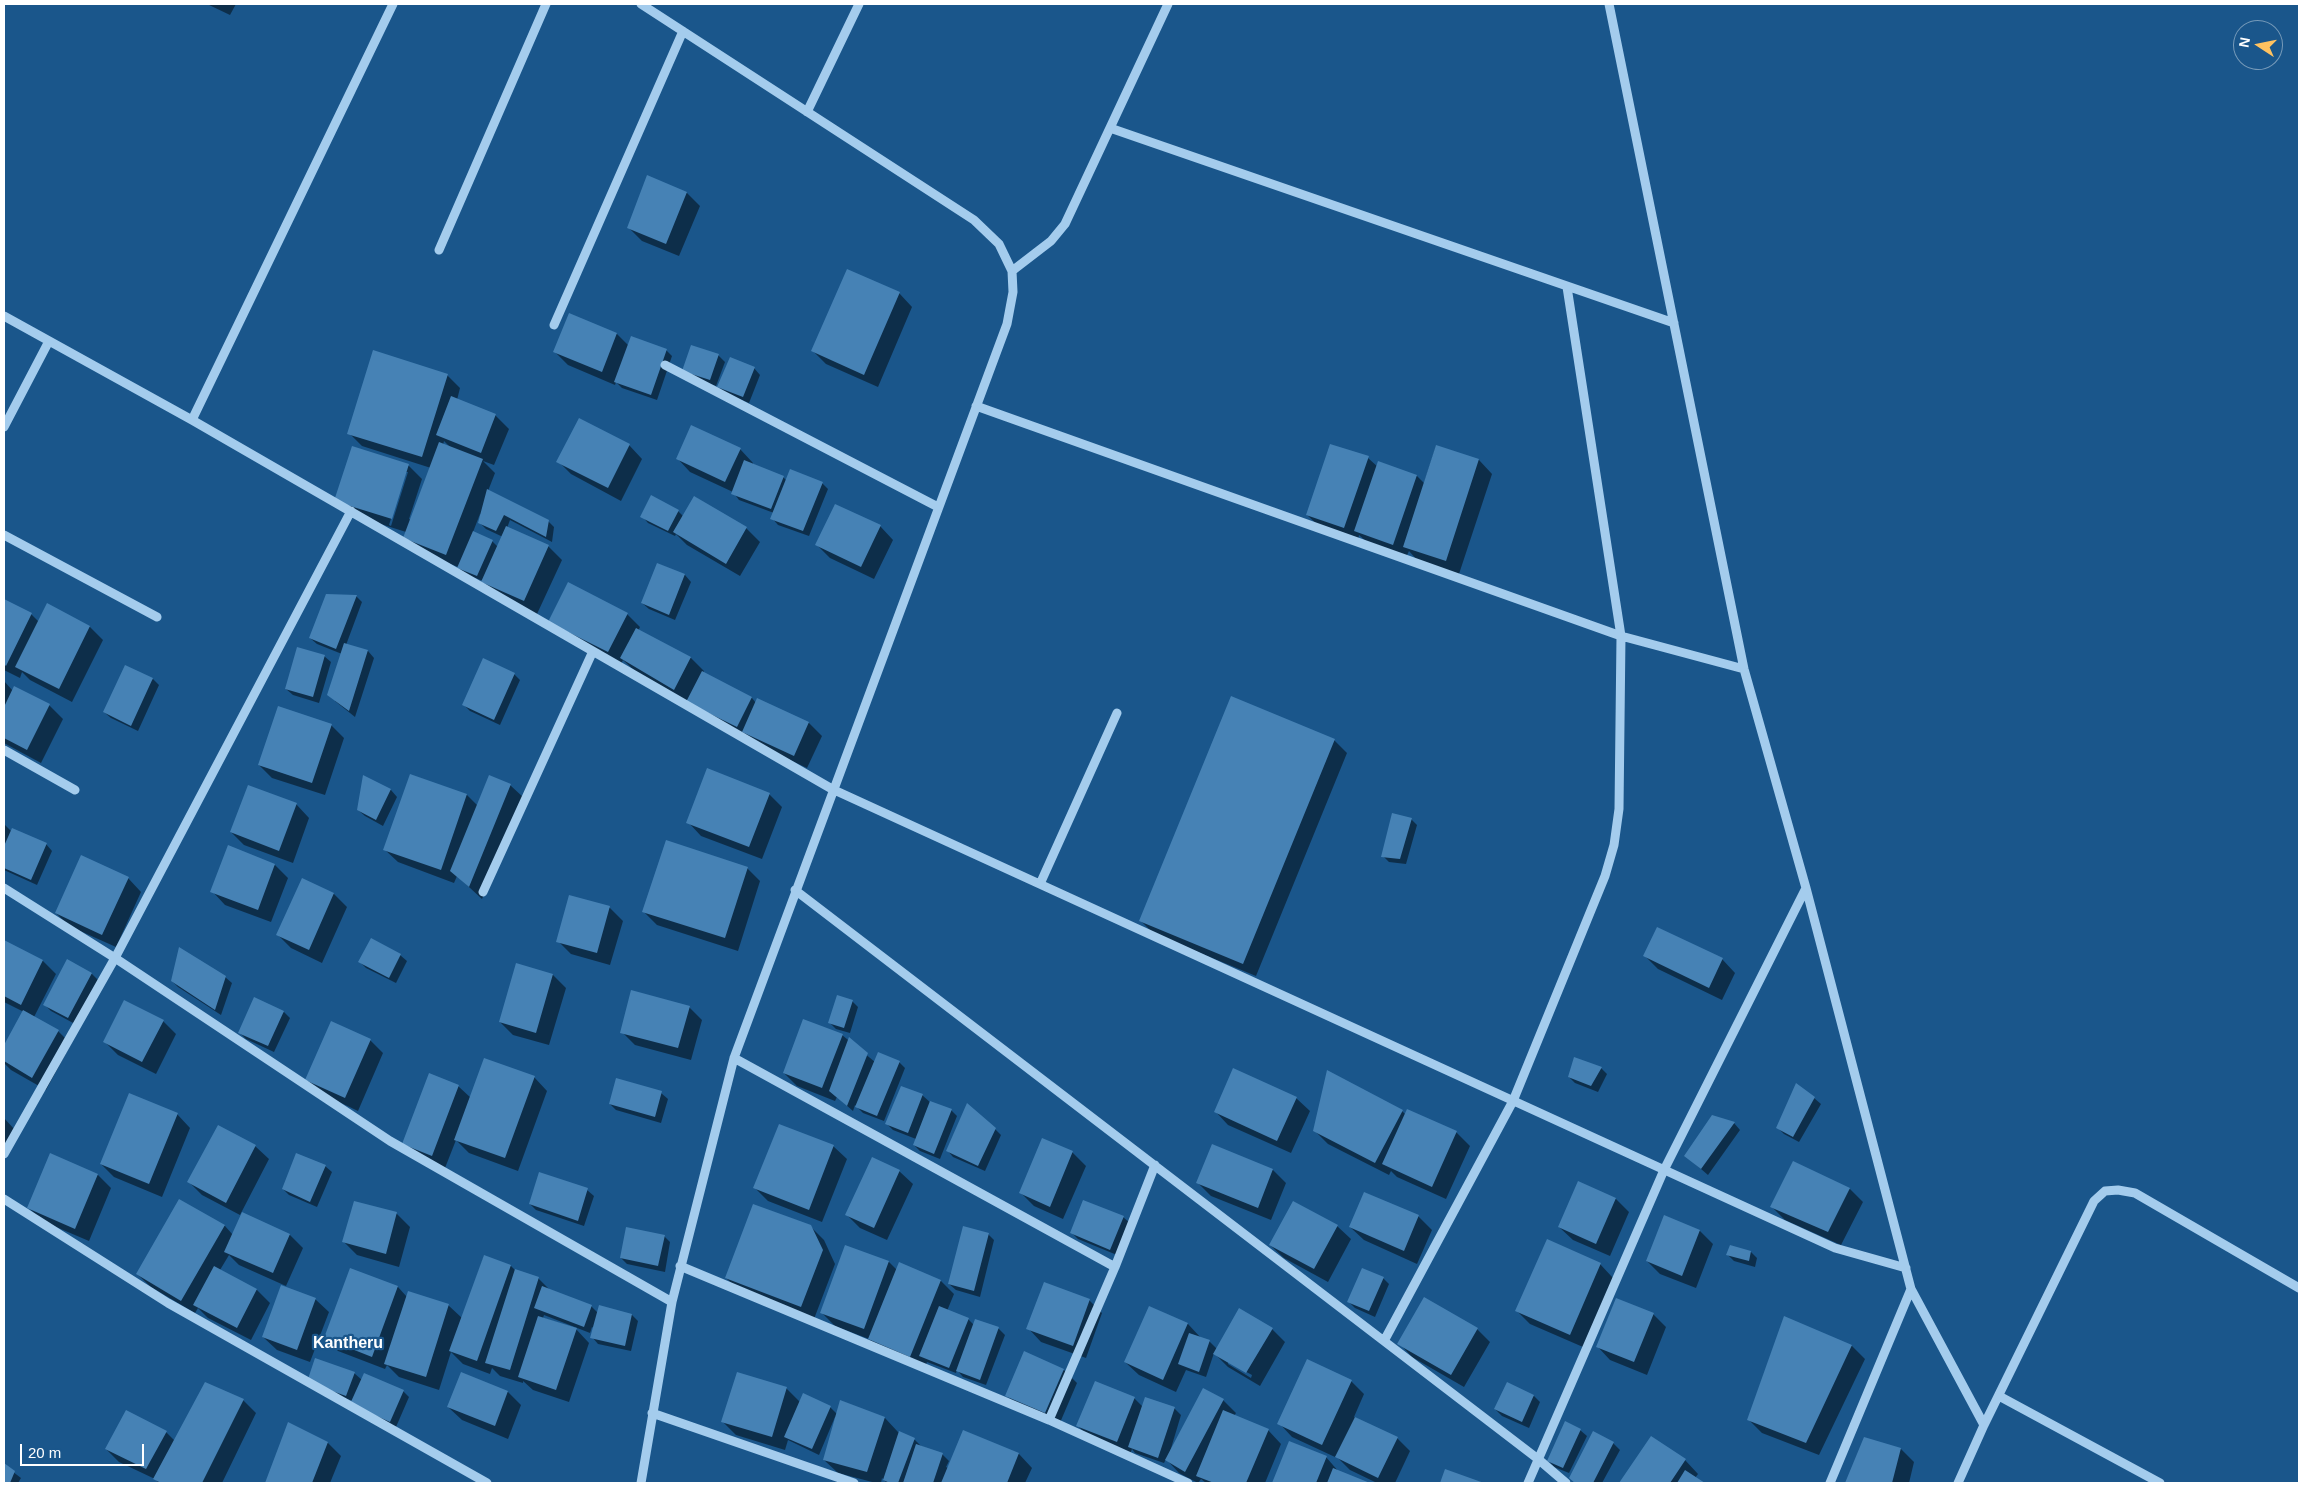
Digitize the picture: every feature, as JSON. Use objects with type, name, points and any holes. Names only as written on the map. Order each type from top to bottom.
[{"type":"street","points":[[192,420],[393,4]]},
{"type":"street","points":[[439,250],[546,4]]},
{"type":"street","points":[[641,4],[974,220],[999,244],[1012,270],[1013,292],[1007,324],[832,789],[734,1058],[672,1302],[641,1483]]},
{"type":"street","points":[[807,112],[859,4]]},
{"type":"street","points":[[1012,270],[1051,241],[1065,224],[1168,4]]},
{"type":"street","points":[[1609,4],[1744,669],[1806,888],[1911,1289],[1984,1425]]},
{"type":"street","points":[[554,325],[682,31]]},
{"type":"street","points":[[1110,128],[1674,323]]},
{"type":"street","points":[[1384,1341],[1513,1101],[1604,876],[1614,845],[1619,809],[1621,636],[1567,286]]},
{"type":"street","points":[[4,316],[192,420],[832,789],[1835,1248],[1906,1268]]},
{"type":"street","points":[[4,427],[49,342]]},
{"type":"street","points":[[665,365],[938,507]]},
{"type":"street","points":[[976,406],[1621,636],[1744,669]]},
{"type":"street","points":[[4,1154],[115,958],[351,511]]},
{"type":"street","points":[[4,535],[157,617]]},
{"type":"street","points":[[483,892],[592,651]]},
{"type":"street","points":[[1040,884],[1117,713]]},
{"type":"street","points":[[4,750],[75,790]]},
{"type":"street","points":[[4,888],[115,958],[390,1141],[672,1302]]},
{"type":"street","points":[[1528,1483],[1664,1170],[1806,888]]},
{"type":"street","points":[[795,890],[1538,1459],[1566,1483]]},
{"type":"street","points":[[734,1058],[1115,1267]]},
{"type":"street","points":[[1049,1420],[1115,1267],[1155,1165]]},
{"type":"street","points":[[1958,1483],[1984,1425],[2094,1201],[2105,1191],[2118,1190],[2135,1193],[2299,1288]]},
{"type":"street","points":[[4,1199],[168,1303],[487,1483]]},
{"type":"street","points":[[680,1266],[1049,1420],[1188,1483]]},
{"type":"street","points":[[1830,1483],[1911,1289]]},
{"type":"street","points":[[1999,1396],[2160,1483]]},
{"type":"street","points":[[652,1414],[854,1483]]},
{"type":"building","points":[[647,175],[687,192],[666,244],[627,228]]},
{"type":"building","points":[[847,269],[900,292],[864,375],[811,351]]},
{"type":"building","points":[[569,313],[617,333],[602,372],[553,352]]},
{"type":"building","points":[[631,336],[667,349],[651,395],[614,382]]},
{"type":"building","points":[[691,345],[719,354],[710,380],[682,371]]},
{"type":"building","points":[[373,350],[448,374],[422,457],[347,434]]},
{"type":"building","points":[[730,357],[755,367],[743,397],[717,387]]},
{"type":"building","points":[[451,396],[496,414],[481,453],[436,435]]},
{"type":"building","points":[[579,418],[630,444],[608,488],[556,462]]},
{"type":"building","points":[[691,425],[741,448],[725,482],[676,459]]},
{"type":"building","points":[[439,442],[483,459],[446,555],[403,538]]},
{"type":"building","points":[[1330,444],[1369,456],[1344,528],[1306,515]]},
{"type":"building","points":[[1436,445],[1479,459],[1446,561],[1403,547]]},
{"type":"building","points":[[352,446],[409,464],[392,519],[334,501]]},
{"type":"building","points":[[744,460],[784,476],[771,509],[731,494]]},
{"type":"building","points":[[1378,461],[1417,475],[1393,545],[1354,531]]},
{"type":"building","points":[[790,469],[823,482],[803,531],[770,519]]},
{"type":"building","points":[[487,489],[549,520],[546,537],[504,515],[496,531],[478,523]]},
{"type":"building","points":[[651,495],[679,510],[668,531],[640,517]]},
{"type":"building","points":[[694,496],[747,527],[726,564],[673,532]]},
{"type":"building","points":[[835,504],[881,525],[861,567],[815,545]]},
{"type":"building","points":[[506,526],[549,545],[524,601],[481,582]]},
{"type":"building","points":[[473,531],[493,540],[477,576],[457,568]]},
{"type":"building","points":[[657,563],[685,574],[669,615],[641,603]]},
{"type":"building","points":[[568,582],[628,613],[608,652],[548,622]]},
{"type":"building","points":[[326,594],[357,595],[336,649],[309,638]]},
{"type":"building","points":[[4,599],[32,613],[6,666],[4,664]]},
{"type":"building","points":[[47,603],[90,626],[59,689],[15,667]]},
{"type":"building","points":[[636,628],[691,657],[674,690],[620,658]]},
{"type":"building","points":[[344,643],[368,650],[349,711],[327,695]]},
{"type":"building","points":[[297,647],[325,655],[313,697],[285,689]]},
{"type":"building","points":[[483,658],[515,673],[494,720],[462,705]]},
{"type":"building","points":[[125,665],[153,678],[131,726],[103,712]]},
{"type":"building","points":[[702,671],[752,697],[737,727],[686,702]]},
{"type":"building","points":[[14,686],[50,704],[27,750],[4,738],[4,707]]},
{"type":"building","points":[[1231,696],[1335,739],[1243,964],[1139,921]]},
{"type":"building","points":[[757,698],[809,722],[794,756],[742,732]]},
{"type":"building","points":[[278,706],[332,724],[312,783],[258,765]]},
{"type":"building","points":[[707,768],[770,793],[749,847],[686,823]]},
{"type":"building","points":[[410,774],[467,794],[441,870],[383,850]]},
{"type":"building","points":[[363,775],[391,789],[376,820],[357,810]]},
{"type":"building","points":[[489,775],[511,784],[469,887],[450,871]]},
{"type":"building","points":[[248,785],[297,803],[279,851],[230,832]]},
{"type":"building","points":[[1392,813],[1412,818],[1400,859],[1381,857]]},
{"type":"building","points":[[12,828],[47,843],[31,880],[4,868],[4,846]]},
{"type":"building","points":[[666,840],[748,867],[725,938],[642,912]]},
{"type":"building","points":[[228,845],[275,864],[258,910],[210,892]]},
{"type":"building","points":[[81,855],[129,877],[102,935],[55,913]]},
{"type":"building","points":[[302,878],[334,893],[309,950],[276,935]]},
{"type":"building","points":[[569,895],[610,906],[597,953],[556,942]]},
{"type":"building","points":[[1657,927],[1723,958],[1709,988],[1643,956]]},
{"type":"building","points":[[371,938],[401,954],[389,978],[358,962]]},
{"type":"building","points":[[4,940],[43,960],[21,1005],[4,996]]},
{"type":"building","points":[[179,947],[226,976],[215,1010],[171,981]]},
{"type":"building","points":[[67,959],[92,973],[68,1018],[43,1005]]},
{"type":"building","points":[[516,963],[553,974],[536,1033],[499,1022]]},
{"type":"building","points":[[631,990],[690,1006],[678,1048],[620,1033]]},
{"type":"building","points":[[837,995],[853,1000],[844,1028],[828,1023]]},
{"type":"building","points":[[254,997],[284,1011],[268,1046],[238,1033]]},
{"type":"building","points":[[124,1000],[164,1020],[142,1062],[103,1042]]},
{"type":"building","points":[[23,1010],[59,1030],[32,1078],[4,1061],[4,1045]]},
{"type":"building","points":[[803,1019],[843,1034],[822,1088],[783,1073]]},
{"type":"building","points":[[331,1021],[371,1039],[345,1098],[305,1080]]},
{"type":"building","points":[[849,1037],[868,1053],[847,1106],[829,1091]]},
{"type":"building","points":[[878,1052],[900,1061],[877,1116],[855,1107]]},
{"type":"building","points":[[1574,1057],[1602,1067],[1591,1086],[1568,1077]]},
{"type":"building","points":[[484,1058],[535,1076],[505,1158],[454,1140]]},
{"type":"building","points":[[1233,1068],[1297,1097],[1277,1141],[1214,1112]]},
{"type":"building","points":[[1327,1070],[1403,1110],[1375,1163],[1313,1131]]},
{"type":"building","points":[[429,1073],[459,1085],[432,1156],[402,1144]]},
{"type":"building","points":[[616,1078],[662,1091],[655,1117],[609,1104]]},
{"type":"building","points":[[1796,1083],[1815,1097],[1793,1137],[1776,1128]]},
{"type":"building","points":[[901,1086],[923,1094],[908,1133],[885,1124]]},
{"type":"building","points":[[129,1093],[178,1113],[149,1184],[100,1164]]},
{"type":"building","points":[[930,1101],[952,1109],[934,1154],[913,1145]]},
{"type":"building","points":[[967,1103],[996,1128],[978,1166],[946,1151]]},
{"type":"building","points":[[1407,1109],[1457,1131],[1432,1187],[1382,1164]]},
{"type":"building","points":[[1712,1115],[1735,1122],[1701,1169],[1684,1156]]},
{"type":"building","points":[[779,1124],[834,1145],[809,1210],[753,1188]]},
{"type":"building","points":[[218,1125],[256,1145],[226,1203],[187,1182]]},
{"type":"building","points":[[1042,1138],[1073,1151],[1050,1207],[1019,1193]]},
{"type":"building","points":[[1212,1144],[1273,1169],[1258,1208],[1196,1183]]},
{"type":"building","points":[[50,1153],[98,1174],[75,1229],[27,1208]]},
{"type":"building","points":[[296,1153],[326,1165],[310,1202],[282,1189]]},
{"type":"building","points":[[872,1157],[900,1170],[874,1228],[845,1215]]},
{"type":"building","points":[[1793,1161],[1850,1188],[1828,1232],[1770,1207]]},
{"type":"building","points":[[539,1172],[588,1188],[578,1221],[529,1204]]},
{"type":"building","points":[[1578,1181],[1616,1198],[1596,1244],[1558,1227]]},
{"type":"building","points":[[1364,1192],[1419,1215],[1404,1251],[1349,1227]]},
{"type":"building","points":[[179,1199],[225,1225],[181,1301],[136,1274]]},
{"type":"building","points":[[1083,1200],[1124,1216],[1110,1250],[1070,1233]]},
{"type":"building","points":[[354,1201],[397,1212],[386,1254],[342,1242]]},
{"type":"building","points":[[1293,1201],[1338,1225],[1314,1269],[1269,1245]]},
{"type":"building","points":[[753,1204],[811,1225],[823,1250],[801,1307],[725,1278]]},
{"type":"building","points":[[242,1212],[290,1234],[273,1273],[224,1252]]},
{"type":"building","points":[[1664,1215],[1700,1230],[1682,1276],[1646,1261]]},
{"type":"building","points":[[963,1226],[989,1233],[974,1291],[948,1284]]},
{"type":"building","points":[[626,1227],[665,1235],[658,1266],[620,1258]]},
{"type":"building","points":[[1547,1239],[1601,1263],[1570,1335],[1515,1311]]},
{"type":"building","points":[[845,1245],[889,1261],[864,1329],[820,1313]]},
{"type":"building","points":[[1730,1245],[1751,1251],[1749,1261],[1726,1255]]},
{"type":"building","points":[[484,1255],[511,1265],[477,1361],[449,1351]]},
{"type":"building","points":[[899,1262],[941,1280],[910,1357],[868,1339]]},
{"type":"building","points":[[214,1266],[257,1289],[237,1328],[193,1305]]},
{"type":"building","points":[[350,1268],[398,1286],[372,1357],[324,1338]]},
{"type":"building","points":[[1362,1268],[1384,1277],[1369,1311],[1347,1302]]},
{"type":"building","points":[[515,1269],[539,1277],[510,1370],[485,1363]]},
{"type":"building","points":[[1044,1282],[1090,1299],[1073,1346],[1026,1329]]},
{"type":"building","points":[[281,1285],[316,1298],[297,1350],[262,1337]]},
{"type":"building","points":[[542,1286],[592,1305],[584,1327],[534,1308]]},
{"type":"building","points":[[408,1291],[449,1304],[426,1377],[384,1364]]},
{"type":"building","points":[[1424,1297],[1478,1328],[1451,1375],[1397,1344]]},
{"type":"building","points":[[1616,1298],[1654,1313],[1634,1362],[1596,1347]]},
{"type":"building","points":[[599,1305],[632,1314],[625,1346],[590,1338]]},
{"type":"building","points":[[939,1306],[969,1318],[949,1368],[919,1356]]},
{"type":"building","points":[[1149,1306],[1188,1323],[1163,1380],[1124,1362]]},
{"type":"building","points":[[1239,1308],[1273,1328],[1246,1373],[1213,1354]]},
{"type":"building","points":[[538,1316],[577,1328],[556,1390],[518,1377]]},
{"type":"building","points":[[1784,1316],[1852,1345],[1806,1443],[1747,1420]]},
{"type":"building","points":[[975,1319],[999,1327],[980,1380],[956,1371]]},
{"type":"building","points":[[1189,1333],[1210,1340],[1199,1372],[1178,1364]]},
{"type":"building","points":[[1024,1351],[1064,1369],[1045,1413],[1005,1396]]},
{"type":"building","points":[[315,1358],[355,1372],[346,1396],[307,1382]]},
{"type":"building","points":[[1307,1359],[1352,1380],[1322,1445],[1277,1424]]},
{"type":"building","points":[[461,1372],[508,1391],[495,1426],[447,1407]]},
{"type":"building","points":[[737,1372],[787,1387],[772,1437],[721,1422]]},
{"type":"building","points":[[364,1373],[404,1390],[390,1422],[350,1404]]},
{"type":"building","points":[[1095,1381],[1135,1397],[1117,1442],[1076,1426]]},
{"type":"building","points":[[205,1382],[244,1399],[202,1483],[161,1483],[153,1479]]},
{"type":"building","points":[[1507,1382],[1534,1395],[1522,1422],[1494,1409]]},
{"type":"building","points":[[1203,1388],[1224,1399],[1185,1472],[1165,1460]]},
{"type":"building","points":[[803,1393],[831,1406],[812,1449],[784,1437]]},
{"type":"building","points":[[1145,1397],[1175,1407],[1158,1458],[1128,1447]]},
{"type":"building","points":[[840,1400],[885,1417],[867,1472],[823,1460]]},
{"type":"building","points":[[126,1410],[167,1431],[146,1469],[105,1449]]},
{"type":"building","points":[[1223,1410],[1269,1429],[1246,1483],[1214,1483],[1196,1476]]},
{"type":"building","points":[[1355,1417],[1398,1437],[1378,1478],[1335,1457]]},
{"type":"building","points":[[1565,1421],[1581,1429],[1563,1468],[1547,1461]]},
{"type":"building","points":[[288,1422],[328,1442],[312,1483],[265,1483]]},
{"type":"building","points":[[963,1430],[1019,1453],[1007,1483],[941,1483]]},
{"type":"building","points":[[899,1431],[915,1438],[898,1483],[890,1483],[883,1480]]},
{"type":"building","points":[[1593,1431],[1614,1442],[1593,1483],[1575,1483],[1569,1478]]},
{"type":"building","points":[[1651,1436],[1686,1459],[1670,1483],[1619,1483]]},
{"type":"building","points":[[1864,1437],[1901,1448],[1892,1483],[1845,1483]]},
{"type":"building","points":[[1289,1441],[1327,1456],[1316,1483],[1272,1483]]},
{"type":"building","points":[[916,1444],[943,1453],[933,1483],[903,1483]]},
{"type":"building","points":[[4,1463],[15,1471],[10,1483],[4,1483]]},
{"type":"building","points":[[1333,1468],[1370,1483],[1327,1483]]},
{"type":"building","points":[[1445,1469],[1484,1483],[1440,1483]]},
{"type":"building","points":[[1685,1470],[1705,1483],[1677,1483]]},
{"type":"district","name":"Kantheru","points":[[348,1344]]}]
